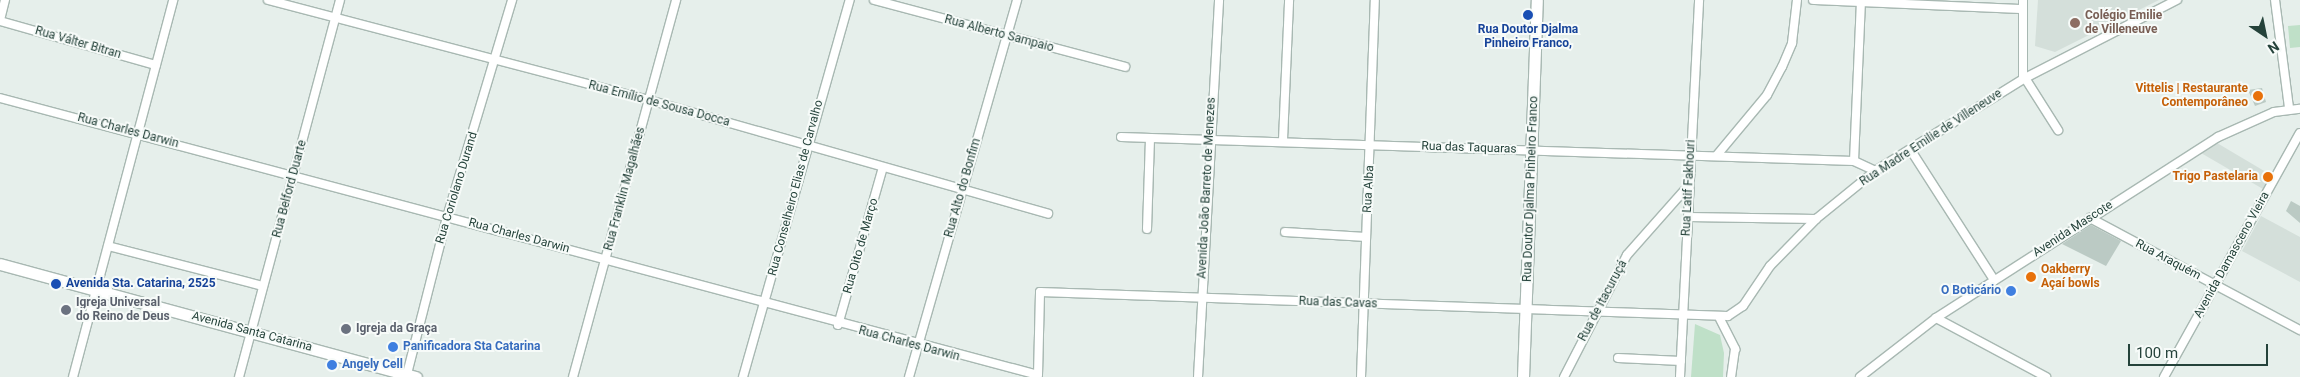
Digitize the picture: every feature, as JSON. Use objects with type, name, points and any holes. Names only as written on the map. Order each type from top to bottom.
[{"type":"street","points":[[0,20],[5,0]]},
{"type":"street","points":[[73,377],[174,0]]},
{"type":"street","name":"Rua Emílio de Sousa Docca","points":[[268,0],[334,20],[649,100],[1048,214]]},
{"type":"street","name":"Rua Belford Duarte","points":[[239,377],[340,0]]},
{"type":"street","name":"Rua Coriolano Durand","points":[[410,376],[447,217],[495,62],[512,0]]},
{"type":"street","name":"Rua Franklin Magalhães","points":[[573,377],[676,0]]},
{"type":"street","name":"Rua Conselheiro Elias de Carvalho","points":[[743,377],[806,144],[850,0]]},
{"type":"street","name":"Rua Alberto Sampaio","points":[[874,0],[1125,67]]},
{"type":"street","name":"Rua Alto do Bonfim","points":[[909,377],[1017,0]]},
{"type":"street","name":"Avenida João Barreto de Menezes","points":[[1198,377],[1209,138],[1219,0]]},
{"type":"street","points":[[1283,140],[1289,0]]},
{"type":"street","name":"Rua Alba","points":[[1361,377],[1375,0]]},
{"type":"street","name":"Rua Doutor Djalma Pinheiro Franco","points":[[1523,377],[1533,151],[1537,0]]},
{"type":"street","name":"Rua Latif Fakhouri","points":[[1680,377],[1698,0]]},
{"type":"street","points":[[1717,155],[1767,95],[1782,67],[1792,43],[1797,0]]},
{"type":"street","points":[[1813,0],[2022,9]]},
{"type":"street","points":[[2023,0],[2024,79],[2058,130]]},
{"type":"street","name":"Rua Madre Emilie de Villeneuve","points":[[1720,319],[1743,306],[1770,266],[1816,219],[1875,171],[2024,79],[2177,0]]},
{"type":"street","points":[[2275,0],[2289,108]]},
{"type":"street","points":[[1854,161],[1861,2]]},
{"type":"street","name":"Rua Válter Bitran","points":[[0,20],[156,65]]},
{"type":"street","name":"Rua Charles Darwin","points":[[0,98],[138,133],[605,259],[838,325],[1038,375]]},
{"type":"street","name":"Avenida Mascote","points":[[1860,377],[1936,318],[2218,137],[2247,121],[2289,108],[2300,109]]},
{"type":"street","name":"Avenida Damasceno Vieira","points":[[2164,377],[2300,133]]},
{"type":"street","name":"Rua das Taquaras","points":[[1121,137],[1283,140],[1533,151],[1691,156],[1717,155],[1854,161],[1875,171]]},
{"type":"street","points":[[1147,229],[1150,138]]},
{"type":"street","points":[[1910,149],[1994,280]]},
{"type":"street","name":"Rua Oito de Março","points":[[838,325],[883,167]]},
{"type":"street","name":"Rua de Itacuruçá","points":[[1564,377],[1595,312],[1627,255],[1689,184]]},
{"type":"street","points":[[1688,216],[1816,219]]},
{"type":"street","name":"Rua Araquém","points":[[2090,218],[2300,330]]},
{"type":"street","points":[[1285,232],[1366,237]]},
{"type":"street","points":[[108,246],[263,286]]},
{"type":"street","name":"Avenida Santa Catarina","points":[[0,264],[410,376]]},
{"type":"street","name":"Rua das Cavas","points":[[1038,375],[1040,292],[1202,296],[1526,312],[1683,314],[1720,319]]},
{"type":"street","points":[[1936,318],[2046,377]]},
{"type":"street","points":[[1720,319],[1735,349],[1731,377]]},
{"type":"street","points":[[1618,358],[1681,360]]},
{"type":"shaded area","name":"Colégio Emilie de Villeneuve","points":[[2038,0],[2159,0],[2055,52],[2035,46]]},
{"type":"shaded area","points":[[2217,143],[2271,175],[2263,189],[2201,153]]},
{"type":"shaded area","points":[[2261,216],[2300,237],[2300,282],[2242,251]]},
{"type":"green space","points":[[2300,25],[2300,47],[2290,48],[2288,26]]},
{"type":"green space","points":[[1695,324],[1720,335],[1724,353],[1723,377],[1691,377]]},
{"type":"building","name":"Vittelis | Restaurante Contemporâneo","points":[[2262,88],[2266,102],[2255,106],[2248,90]]},
{"type":"building","points":[[2291,201],[2300,206],[2300,223],[2286,211]]},
{"type":"building","points":[[2091,225],[2121,241],[2106,266],[2062,244]]},
{"type":"place","name":"Rua Doutor Djalma Pinheiro Franco,","points":[[1528,15]]},
{"type":"place","name":"Colégio Emilie de Villeneuve","points":[[2075,23]]},
{"type":"place","name":"Vittelis | Restaurante Contemporâneo","points":[[2258,96]]},
{"type":"place","name":"Trigo Pastelaria","points":[[2268,177]]},
{"type":"place","name":"Oakberry Açaí bowls","points":[[2031,277]]},
{"type":"place","name":"Avenida Sta. Catarina, 2525","points":[[56,284]]},
{"type":"place","name":"O Boticário","points":[[2011,291]]},
{"type":"place","name":"Igreja Universal do Reino de Deus","points":[[66,310]]},
{"type":"place","name":"Igreja da Graça","points":[[346,329]]},
{"type":"place","name":"Panificadora Sta Catarina","points":[[393,347]]},
{"type":"place","name":"Angely Cell","points":[[332,365]]}]
